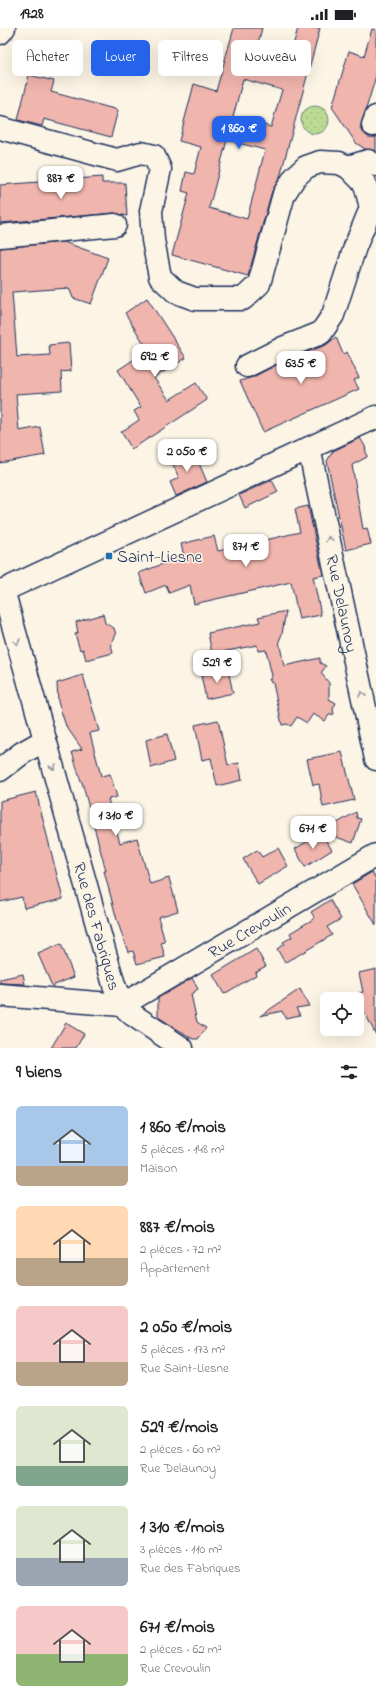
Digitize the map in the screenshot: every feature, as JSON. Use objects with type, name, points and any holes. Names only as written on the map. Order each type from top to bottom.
[{"type":"street","points":[[0,33],[4,28]]},
{"type":"street","points":[[0,128],[117,160],[141,153],[154,156],[160,169],[151,211],[153,240],[160,277],[176,292],[195,299],[243,299],[259,284],[284,194],[295,177],[306,167],[320,162],[339,163],[348,167],[365,184],[371,208],[355,247],[333,315],[321,333],[283,348],[247,366]]},
{"type":"street","points":[[348,167],[368,161],[376,166]]},
{"type":"street","points":[[0,236],[115,225]]},
{"type":"street","points":[[1,591],[376,417]]},
{"type":"street","name":"Rue Delaunoy","points":[[309,448],[376,759]]},
{"type":"street","name":"Rue des Fabriques","points":[[1,591],[45,740],[114,985],[122,1005],[133,1015],[182,1048]]},
{"type":"street","points":[[0,770],[22,753],[45,740]]},
{"type":"street","name":"Rue Crevoulin","points":[[122,1005],[376,855]]},
{"type":"street","points":[[0,995],[122,1005]]},
{"type":"green space","points":[[315,106],[325,110],[329,120],[325,130],[315,134],[305,130],[301,120],[305,110]]},
{"type":"building","points":[[234,28],[262,28],[259,40],[231,40],[231,76],[307,76],[280,177],[272,191],[248,276],[172,255],[189,193],[182,191],[186,172],[194,174],[201,147],[179,141],[194,84],[216,91],[220,76],[223,76],[223,66]],"holes":[[[243,79],[282,90],[271,127],[233,117]],[[227,140],[265,150],[247,219],[209,208]]]},
{"type":"building","points":[[298,28],[320,28],[311,62],[311,40],[295,40]]},
{"type":"building","points":[[372,29],[376,30],[376,76],[360,129],[368,137],[376,137],[376,151],[365,149],[356,143],[332,107],[349,51],[364,56]]},
{"type":"building","points":[[29,76],[54,81],[51,92],[118,110],[111,137],[44,119],[42,126],[18,120]]},
{"type":"building","points":[[102,177],[102,183],[125,183],[127,216],[114,213],[0,223],[0,185]]},
{"type":"building","points":[[64,242],[108,258],[91,304],[73,298],[69,288],[12,292],[17,357],[50,355],[49,345],[69,343],[71,371],[61,372],[62,391],[16,394],[19,431],[40,427],[45,455],[0,463],[0,248]]},
{"type":"building","points":[[147,298],[186,358],[154,378],[169,400],[196,383],[207,400],[132,449],[121,432],[139,420],[134,411],[141,407],[118,370],[148,350],[125,313]]},
{"type":"building","points":[[336,337],[343,354],[347,352],[359,378],[354,380],[359,389],[263,432],[240,381],[253,377],[288,359],[326,345]]},
{"type":"building","points":[[360,438],[365,446],[367,457],[352,465],[363,529],[367,528],[371,544],[346,550],[327,461],[333,451]]},
{"type":"building","points":[[193,449],[207,482],[176,496],[170,482],[179,478],[171,460]]},
{"type":"building","points":[[272,480],[278,492],[245,508],[239,495]]},
{"type":"building","points":[[308,506],[323,575],[313,577],[321,615],[299,619],[291,582],[194,604],[190,585],[169,593],[166,585],[146,593],[139,573],[184,556],[181,544],[214,536],[218,551],[300,532],[295,509]]},
{"type":"building","points":[[286,611],[282,634],[279,641],[284,666],[320,658],[320,663],[326,666],[321,673],[329,683],[329,699],[336,703],[333,709],[334,714],[329,715],[325,721],[313,714],[307,723],[297,717],[291,726],[287,724],[282,725],[273,683],[269,680],[272,676],[266,650],[258,651],[257,645],[212,654],[208,633],[260,622],[258,617]]},
{"type":"building","points":[[103,614],[105,623],[114,628],[116,635],[111,644],[113,653],[86,660],[83,649],[80,650],[75,634],[78,633],[76,622]]},
{"type":"building","points":[[228,670],[233,693],[206,699],[201,675]]},
{"type":"building","points":[[83,675],[99,731],[90,733],[101,776],[110,774],[117,797],[108,799],[120,843],[137,838],[150,884],[169,878],[178,911],[158,917],[165,942],[161,943],[165,957],[137,964],[133,951],[128,952],[117,920],[104,871],[106,871],[82,782],[72,752],[82,749],[66,726],[58,702],[57,683]]},
{"type":"building","points":[[218,720],[228,765],[239,763],[242,780],[217,786],[211,758],[202,760],[195,725]]},
{"type":"building","points":[[167,734],[174,761],[151,768],[146,740]]},
{"type":"building","points":[[342,752],[354,800],[323,807],[319,784],[313,785],[307,759]]},
{"type":"building","points":[[36,792],[63,899],[24,908],[22,897],[0,902],[0,801]]},
{"type":"building","points":[[356,812],[357,818],[361,819],[353,843],[322,832]]},
{"type":"building","points":[[321,833],[332,850],[305,867],[295,849]]},
{"type":"building","points":[[278,848],[288,866],[258,884],[243,859],[257,850],[262,857]]},
{"type":"building","points":[[372,872],[376,879],[376,925],[352,884]]},
{"type":"building","points":[[330,900],[341,919],[327,927],[332,935],[285,963],[277,949],[284,944],[283,942],[292,937],[290,933],[315,918],[311,912]]},
{"type":"building","points":[[61,944],[74,977],[52,986],[38,954]]},
{"type":"building","points":[[256,949],[266,966],[255,972],[256,975],[224,994],[213,975]]},
{"type":"building","points":[[376,969],[376,1035],[364,1013],[364,992],[359,973]]},
{"type":"building","points":[[23,974],[25,984],[0,983],[0,979]]},
{"type":"building","points":[[192,978],[198,989],[191,994],[197,1022],[206,1028],[198,1039],[193,1039],[158,1017],[158,998]]},
{"type":"building","points":[[300,989],[309,1006],[296,1008],[300,1015],[285,1018],[282,1011],[260,1016]]},
{"type":"building","points":[[66,1023],[84,1034],[76,1048],[51,1048]]},
{"type":"place","name":"Saint-Liesne","points":[[109,556]]}]
